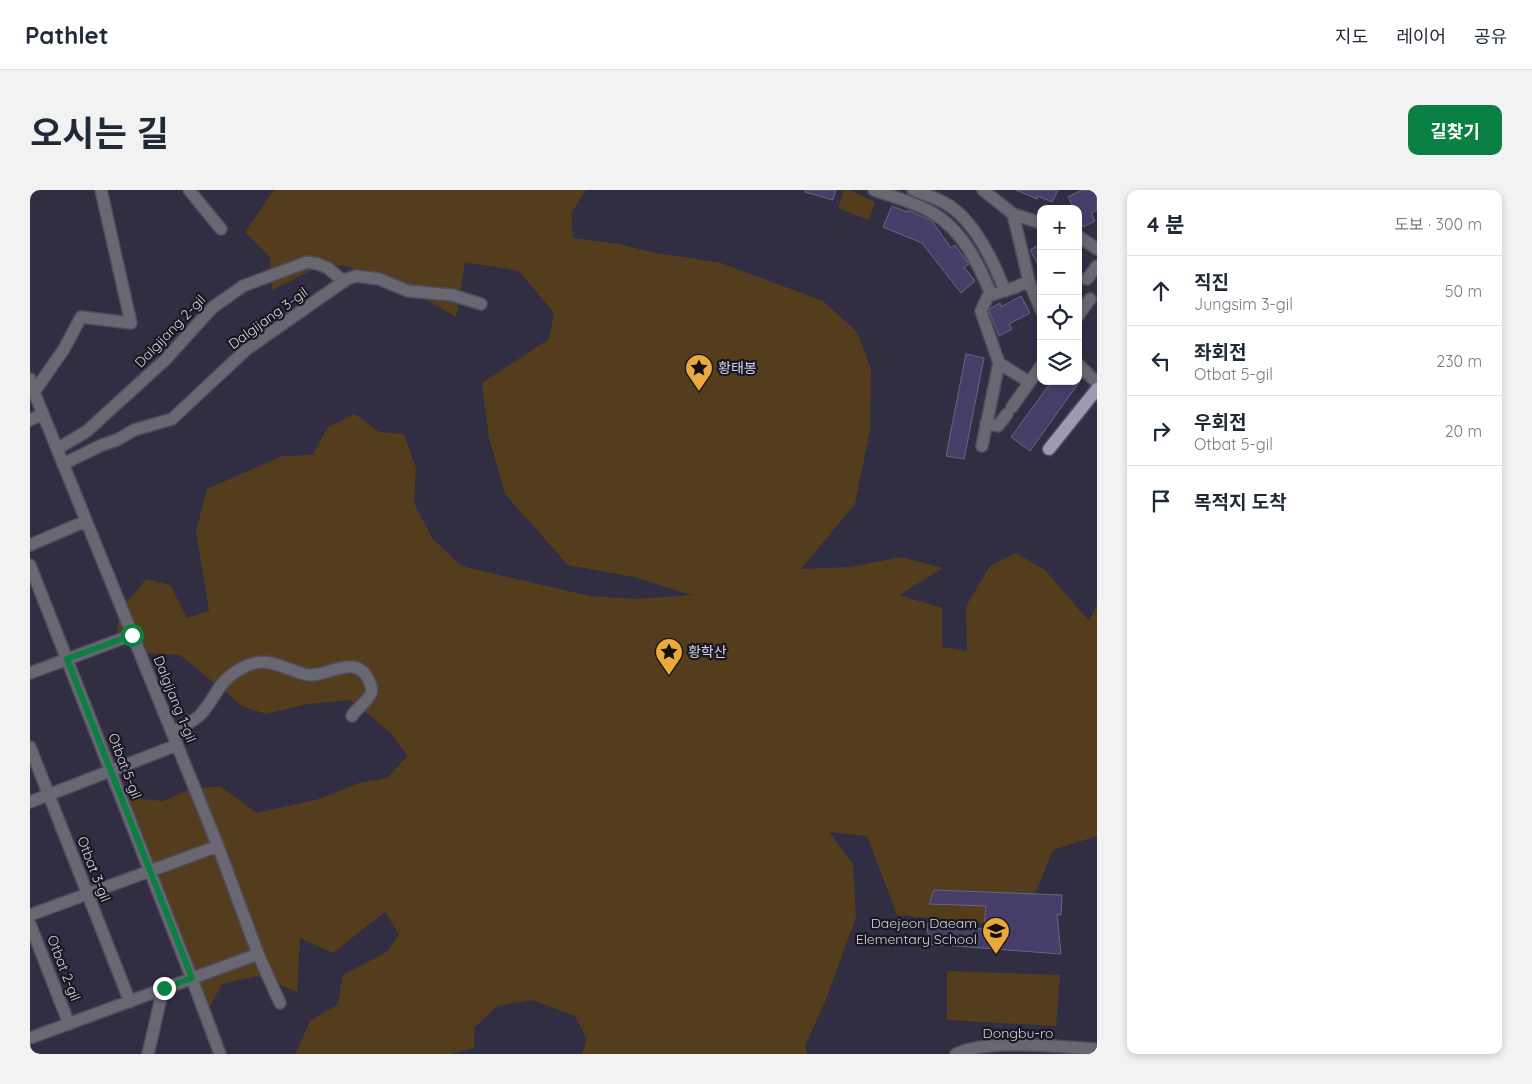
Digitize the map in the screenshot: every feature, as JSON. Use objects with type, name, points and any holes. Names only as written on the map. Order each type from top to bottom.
[{"type":"main road","points":[[1049,449],[1097,389]]},
{"type":"street","points":[[34,392],[64,349],[82,317],[131,324],[101,190]]},
{"type":"street","points":[[188,190],[221,229]]},
{"type":"street","points":[[874,190],[925,209],[945,222],[960,236],[979,265],[991,294]]},
{"type":"street","points":[[913,190],[944,202],[959,214],[974,231],[988,252],[1004,291]]},
{"type":"street","points":[[983,190],[1013,214],[1037,222]]},
{"type":"street","points":[[1013,214],[1029,281],[1037,300]]},
{"type":"street","points":[[1082,239],[1097,249]]},
{"type":"street","name":"Dalgijang 2-gil","points":[[57,449],[87,431],[165,360],[212,308],[243,286],[307,262],[328,268],[344,282]]},
{"type":"street","points":[[1087,279],[1097,266]]},
{"type":"street","name":"Dalgijang 3-gil","points":[[63,464],[102,445],[117,440],[134,430],[172,419],[247,349],[347,279],[356,276],[379,279],[408,291],[452,295],[481,304]]},
{"type":"street","points":[[982,446],[999,363],[981,311],[985,301],[991,294],[1029,281]]},
{"type":"street","points":[[1082,310],[1090,299]]},
{"type":"street","points":[[999,363],[1029,382]]},
{"type":"street","points":[[1082,368],[1097,383]]},
{"type":"street","points":[[986,423],[998,426],[1037,371]]},
{"type":"street","name":"Dalgijang 1-gil","points":[[30,379],[218,846],[258,954],[280,1003]]},
{"type":"street","points":[[30,420],[43,414]]},
{"type":"street","points":[[30,545],[86,521]]},
{"type":"street","name":"Otbat 5-gil","points":[[30,565],[220,1054]]},
{"type":"street","points":[[30,672],[132,635]]},
{"type":"street","points":[[172,732],[200,715],[228,677],[244,667],[258,662],[273,663],[311,675],[339,668],[355,667],[365,673],[372,686],[371,694],[352,716]]},
{"type":"street","points":[[30,802],[177,746]]},
{"type":"street","name":"Otbat 3-gil","points":[[30,747],[130,1002]]},
{"type":"street","points":[[30,915],[218,846]]},
{"type":"street","name":"Otbat 2-gil","points":[[30,924],[69,1024]]},
{"type":"street","points":[[30,1038],[258,954]]},
{"type":"street","points":[[148,1054],[164,988]]},
{"type":"street","name":"Dongbu-ro","points":[[956,1054],[980,1047],[999,1045],[1097,1049]]},
{"type":"shaded area","points":[[274,190],[586,190],[571,214],[573,238],[619,244],[651,252],[721,263],[823,301],[857,332],[871,369],[870,430],[855,504],[801,569],[850,567],[901,557],[943,568],[899,595],[942,608],[942,647],[967,651],[966,606],[990,566],[1016,553],[1045,570],[1089,621],[1097,605],[1097,836],[1053,850],[1021,927],[897,915],[867,836],[829,832],[853,864],[856,917],[825,1002],[805,1046],[807,1054],[582,1054],[587,1039],[575,1016],[532,1000],[497,1006],[474,1028],[474,1048],[450,1054],[295,1054],[310,1021],[338,1004],[343,975],[388,951],[399,934],[385,912],[333,953],[300,938],[297,992],[257,976],[222,984],[209,1008],[122,797],[163,801],[188,790],[220,786],[257,813],[319,799],[359,783],[387,778],[407,756],[392,734],[351,700],[307,704],[266,714],[242,706],[180,655],[139,653],[117,635],[119,612],[146,579],[170,585],[187,618],[209,611],[196,531],[207,489],[282,456],[312,455],[328,427],[355,414],[379,432],[404,434],[416,468],[414,503],[432,538],[461,566],[590,596],[637,599],[692,595],[634,577],[568,565],[505,494],[489,438],[482,383],[549,339],[554,313],[519,271],[465,262],[456,317],[395,282],[347,266],[324,264],[272,290],[270,257],[245,232]]},
{"type":"shaded area","points":[[844,190],[849,190],[875,202],[869,220],[838,208]]},
{"type":"shaded area","points":[[947,971],[1060,975],[1056,1026],[947,1020]]},
{"type":"building","points":[[805,190],[836,190],[833,200],[805,192]]},
{"type":"building","points":[[1016,190],[1058,190],[1052,202],[1038,196],[1037,199]]},
{"type":"building","points":[[1082,190],[1097,190],[1097,210],[1091,213],[1095,221],[1083,227],[1082,205],[1072,205],[1068,197]]},
{"type":"building","points":[[892,206],[907,212],[908,210],[932,221],[951,248],[955,245],[969,264],[964,267],[975,281],[961,293],[922,243],[883,227]]},
{"type":"building","points":[[1037,246],[1037,263],[1030,250]]},
{"type":"building","points":[[1021,296],[1030,313],[1009,324],[1012,329],[999,336],[989,311],[1000,303],[1001,307]]},
{"type":"building","points":[[966,354],[984,358],[964,459],[946,456]]},
{"type":"building","points":[[1049,385],[1077,385],[1030,451],[1011,437]]},
{"type":"building","points":[[934,890],[1062,895],[1061,915],[1057,914],[1061,954],[929,944],[927,924],[984,929],[986,906],[929,904]]},
{"type":"place","name":"황태봉","points":[[699,392]]},
{"type":"place","name":"황학산","points":[[669,676]]},
{"type":"place","name":"Daejeon Daeam Elementary School","points":[[996,955]]},
{"type":"route","points":[[132,635],[67,659],[192,978],[164,988]]}]
